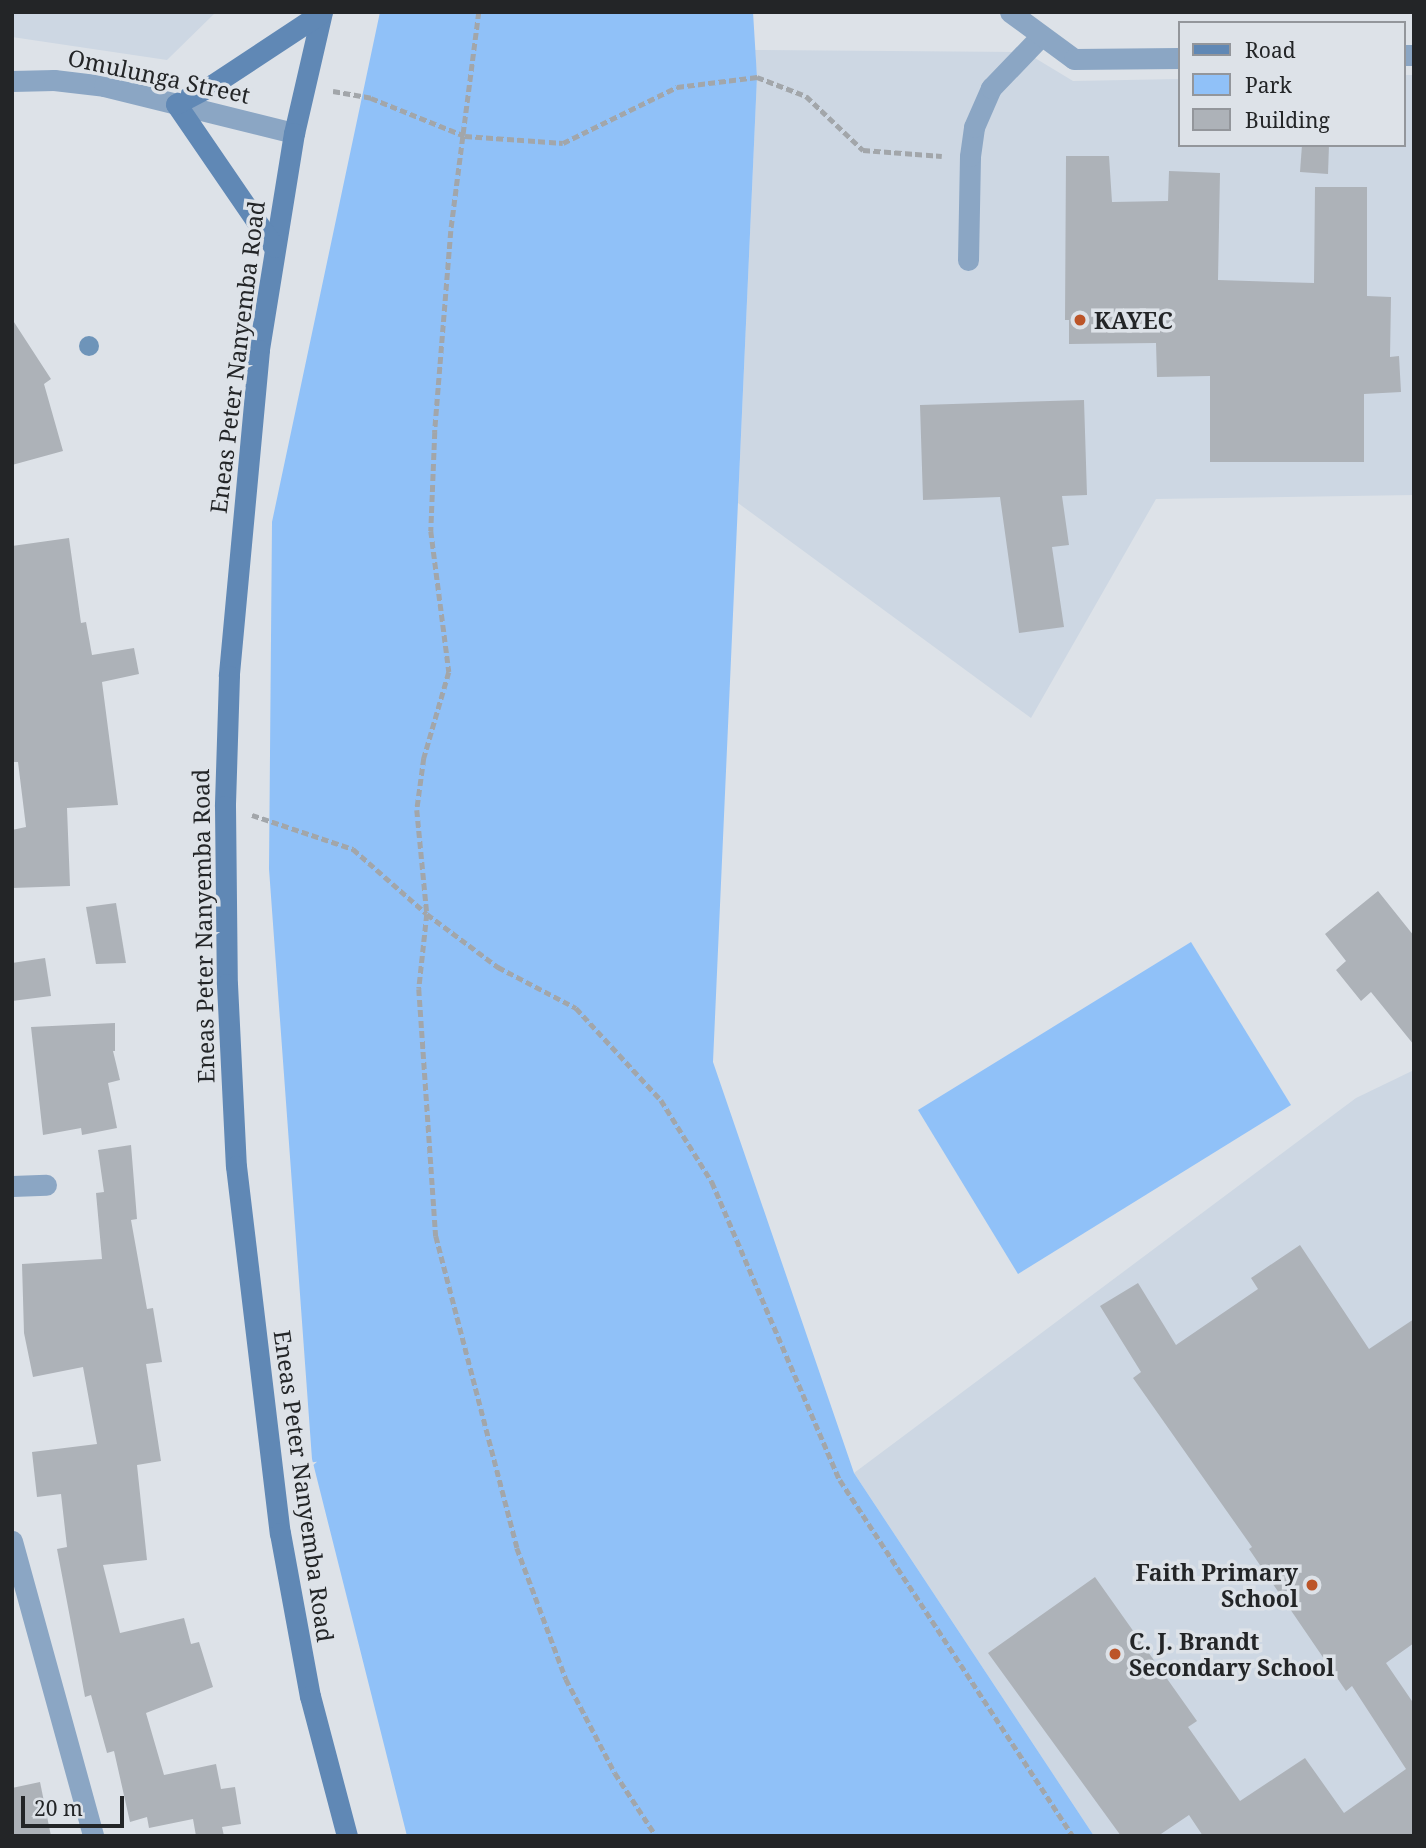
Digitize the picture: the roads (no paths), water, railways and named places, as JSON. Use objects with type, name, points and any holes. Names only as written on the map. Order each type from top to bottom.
[{"type":"main road","name":"Eneas Peter Nanyemba Road","points":[[321,13],[293,133],[259,350],[229,676],[225,806],[230,1078],[261,1383],[280,1533],[310,1696],[347,1836]]},
{"type":"main road","points":[[274,247],[176,104],[212,85],[321,13]]},
{"type":"street","points":[[1010,12],[1040,37],[1074,59],[1178,58]]},
{"type":"street","points":[[968,260],[970,156],[974,127],[991,88],[1040,37]]},
{"type":"street","name":"Omulunga Street","points":[[12,80],[79,82],[293,133]]},
{"type":"street","points":[[12,1186],[46,1185]]},
{"type":"street","points":[[12,1541],[93,1836]]},
{"type":"place","name":"KAYEC","points":[[1080,320]]},
{"type":"place","name":"Faith Primary School","points":[[1312,1585]]},
{"type":"place","name":"C. J. Brandt Secondary School","points":[[1115,1654]]}]
